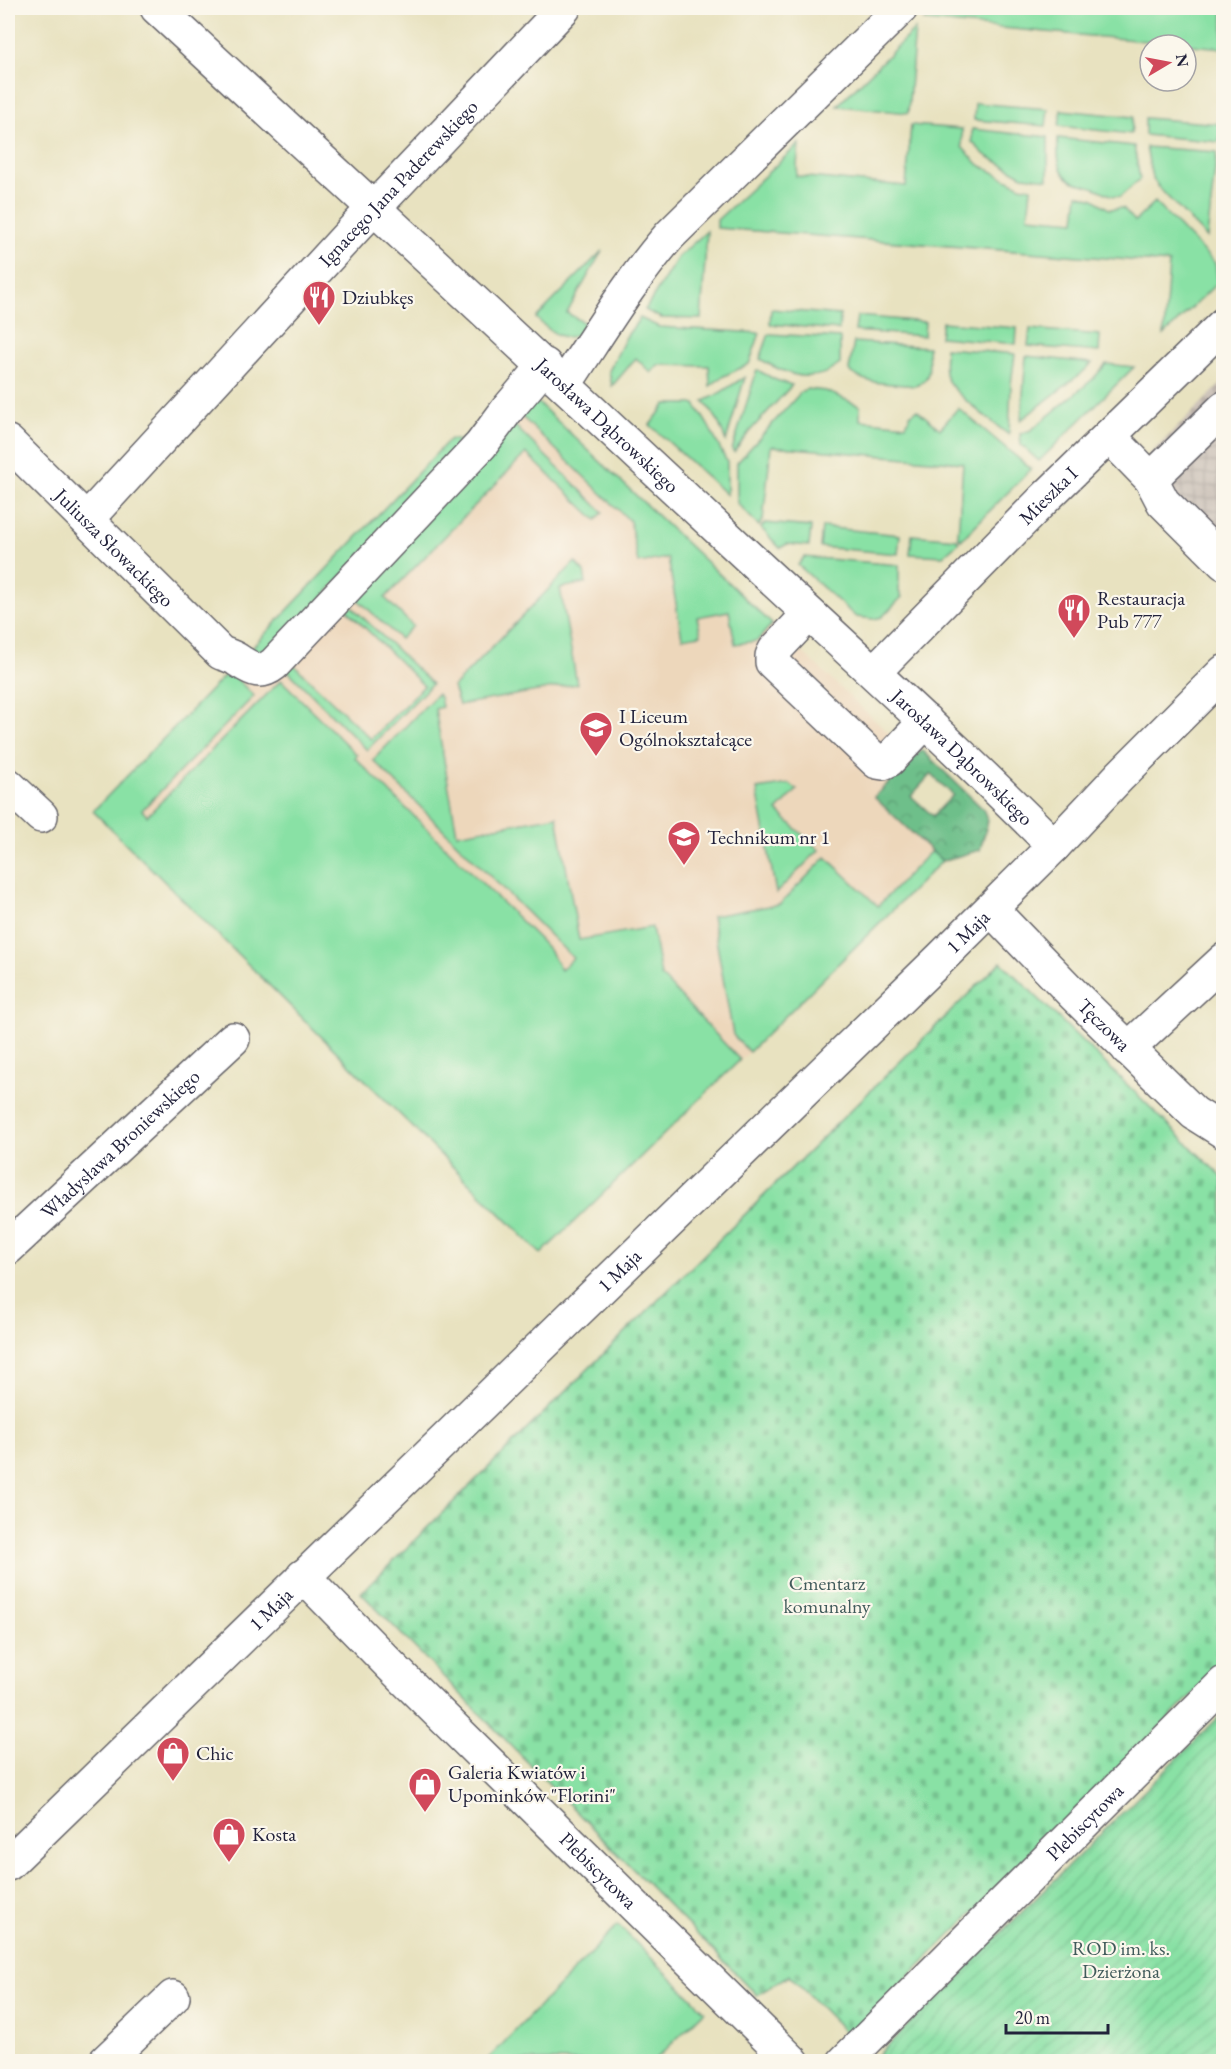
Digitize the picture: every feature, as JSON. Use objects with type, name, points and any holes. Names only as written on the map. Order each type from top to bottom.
[{"type":"street","name":"Jarosława Dąbrowskiego","points":[[157,8],[874,672],[1054,846]]},
{"type":"street","name":"Ignacego Jana Paderewskiego","points":[[87,519],[564,8]]},
{"type":"street","name":"Juliusza Słowackiego","points":[[8,442],[221,653],[253,670],[266,669],[274,664],[481,446],[507,410],[555,375],[670,235],[901,8]]},
{"type":"street","name":"Mieszka I","points":[[874,672],[1042,501],[1224,324]]},
{"type":"street","points":[[1151,479],[1224,408]]},
{"type":"street","points":[[1110,436],[1151,479],[1163,502],[1224,563]]},
{"type":"street","points":[[809,614],[775,650],[772,662],[877,762],[883,763],[889,760],[926,721]]},
{"type":"street","name":"1 Maja","points":[[8,1864],[991,909],[1224,672]]},
{"type":"street","points":[[8,785],[41,816]]},
{"type":"street","name":"Tęczowa","points":[[991,909],[1194,1113],[1224,1132]]},
{"type":"street","points":[[1128,1049],[1224,960]]},
{"type":"street","name":"Władysława Broniewskiego","points":[[8,1248],[233,1039]]},
{"type":"street","name":"Plebiscytowa","points":[[303,1576],[793,2061]]},
{"type":"street","name":"Plebiscytowa","points":[[844,2061],[1224,1683]]},
{"type":"street","points":[[105,2061],[173,1997]]},
{"type":"shaded area","points":[[1223,382],[1223,576],[1126,478]]},
{"type":"shaded area","points":[[533,398],[914,757],[874,797],[942,861],[541,1254],[93,811],[450,439],[460,441]]},
{"type":"green space","points":[[937,8],[1223,8],[1223,48],[1198,46],[1198,33],[1138,33],[1138,40],[924,21]]},
{"type":"green space","points":[[915,29],[908,113],[837,106]]},
{"type":"green space","points":[[975,103],[1048,109],[1046,126],[974,120]]},
{"type":"green space","points":[[1061,110],[1133,117],[1131,134],[1059,126]]},
{"type":"green space","points":[[1145,118],[1221,124],[1219,142],[1145,135]]},
{"type":"green space","points":[[911,125],[962,129],[962,147],[979,165],[1020,186],[1031,188],[1028,217],[1075,221],[1078,194],[1094,199],[1109,209],[1123,208],[1135,221],[1155,202],[1215,263],[1218,282],[1164,335],[1169,263],[717,228],[717,220],[799,144],[796,176],[906,186]]},
{"type":"green space","points":[[972,129],[1048,137],[1048,179],[1023,176],[985,155],[972,142]]},
{"type":"green space","points":[[1058,138],[1134,146],[1140,179],[1120,197],[1072,181],[1061,168]]},
{"type":"green space","points":[[1146,147],[1217,152],[1207,238],[1152,178]]},
{"type":"green space","points":[[707,231],[701,319],[661,318],[645,310],[678,257]]},
{"type":"green space","points":[[602,251],[567,313],[590,326],[575,336],[555,334],[536,318]]},
{"type":"green space","points":[[771,309],[840,315],[839,330],[770,324]]},
{"type":"green space","points":[[857,316],[925,322],[924,336],[855,331]]},
{"type":"green space","points":[[640,318],[659,327],[760,333],[749,364],[722,377],[710,386],[709,366],[658,365],[651,373],[636,358],[612,386],[609,371],[626,337]]},
{"type":"green space","points":[[942,322],[1017,328],[1016,344],[940,337]]},
{"type":"green space","points":[[1030,329],[1100,335],[1099,352],[1028,346]]},
{"type":"green space","points":[[769,334],[840,338],[840,364],[820,375],[810,376],[800,376],[780,370],[760,359]]},
{"type":"green space","points":[[854,342],[928,347],[929,370],[927,375],[921,383],[915,386],[862,379],[849,370]]},
{"type":"green space","points":[[945,348],[1015,354],[1009,435],[974,408],[950,384],[945,370]]},
{"type":"green space","points":[[1026,356],[1092,363],[1021,420]]},
{"type":"green space","points":[[1106,364],[1134,367],[1039,461],[1021,445],[1020,434],[1031,430],[1093,379]]},
{"type":"green space","points":[[757,370],[792,385],[734,452],[732,450]]},
{"type":"green space","points":[[745,377],[726,441],[717,419],[704,401]]},
{"type":"green space","points":[[807,389],[826,391],[860,406],[860,420],[906,425],[910,415],[917,410],[940,429],[958,408],[1031,469],[961,540],[958,536],[963,463],[771,446],[763,520],[759,526],[737,503],[737,463],[801,392]]},
{"type":"green space","points":[[533,398],[772,624],[757,641],[735,644],[729,611],[697,617],[701,635],[682,638],[668,558],[638,563],[630,521],[518,413]]},
{"type":"green space","points":[[666,404],[695,404],[727,462],[727,495],[650,425]]},
{"type":"green space","points":[[491,410],[271,655],[245,655],[450,439],[460,441]]},
{"type":"green space","points":[[511,422],[603,512],[596,520],[526,453],[385,598],[413,626],[400,639],[352,594]]},
{"type":"green space","points":[[765,523],[811,527],[809,546],[787,544],[780,548],[761,528]]},
{"type":"green space","points":[[822,527],[900,535],[898,554],[820,547]]},
{"type":"green space","points":[[912,535],[957,539],[959,542],[943,556],[910,554]]},
{"type":"green space","points":[[804,557],[899,565],[899,592],[902,597],[882,617],[874,619],[856,617],[798,565]]},
{"type":"green space","points":[[575,562],[584,572],[586,583],[560,588],[577,684],[459,705],[453,687]]},
{"type":"green space","points":[[346,601],[432,684],[367,750],[283,666],[289,660],[371,739],[424,686],[342,605]]},
{"type":"green space","points":[[229,671],[254,696],[142,810],[147,816],[281,680],[357,755],[355,758],[539,939],[561,970],[573,958],[373,760],[437,694],[442,707],[435,709],[457,834],[557,816],[579,940],[652,927],[661,976],[740,1060],[541,1254],[93,811]]},
{"type":"green space","points":[[922,750],[983,809],[988,821],[980,850],[942,861],[874,797]],"holes":[[[931,774],[953,795],[933,816],[911,796]]]},
{"type":"green space","points":[[790,784],[797,790],[777,811],[819,850],[776,893],[757,789]]},
{"type":"green space","points":[[931,851],[942,861],[749,1052],[733,1035],[712,916],[780,904],[826,857],[878,906]]},
{"type":"green space","name":"Cmentarz komunalny","points":[[1001,962],[1223,1178],[1223,1664],[849,2036],[789,1975],[757,1995],[361,1593]]},
{"type":"green space","name":"ROD im. ks. Dzierżona","points":[[1223,1713],[1223,2061],[872,2061]]},
{"type":"green space","points":[[618,1925],[705,2011],[654,2061],[486,2061]]},
{"type":"place","name":"Dziubkęs","points":[[319,326]]},
{"type":"place","name":"Restauracja Pub 777","points":[[1074,639]]},
{"type":"place","name":"I Liceum Ogólnokształcące","points":[[596,757]]},
{"type":"place","name":"Technikum nr 1","points":[[684,866]]},
{"type":"place","name":"Chic","points":[[173,1782]]},
{"type":"place","name":"Galeria Kwiatów i Upominków \"Florini\"","points":[[425,1813]]},
{"type":"place","name":"Kosta","points":[[229,1863]]}]
